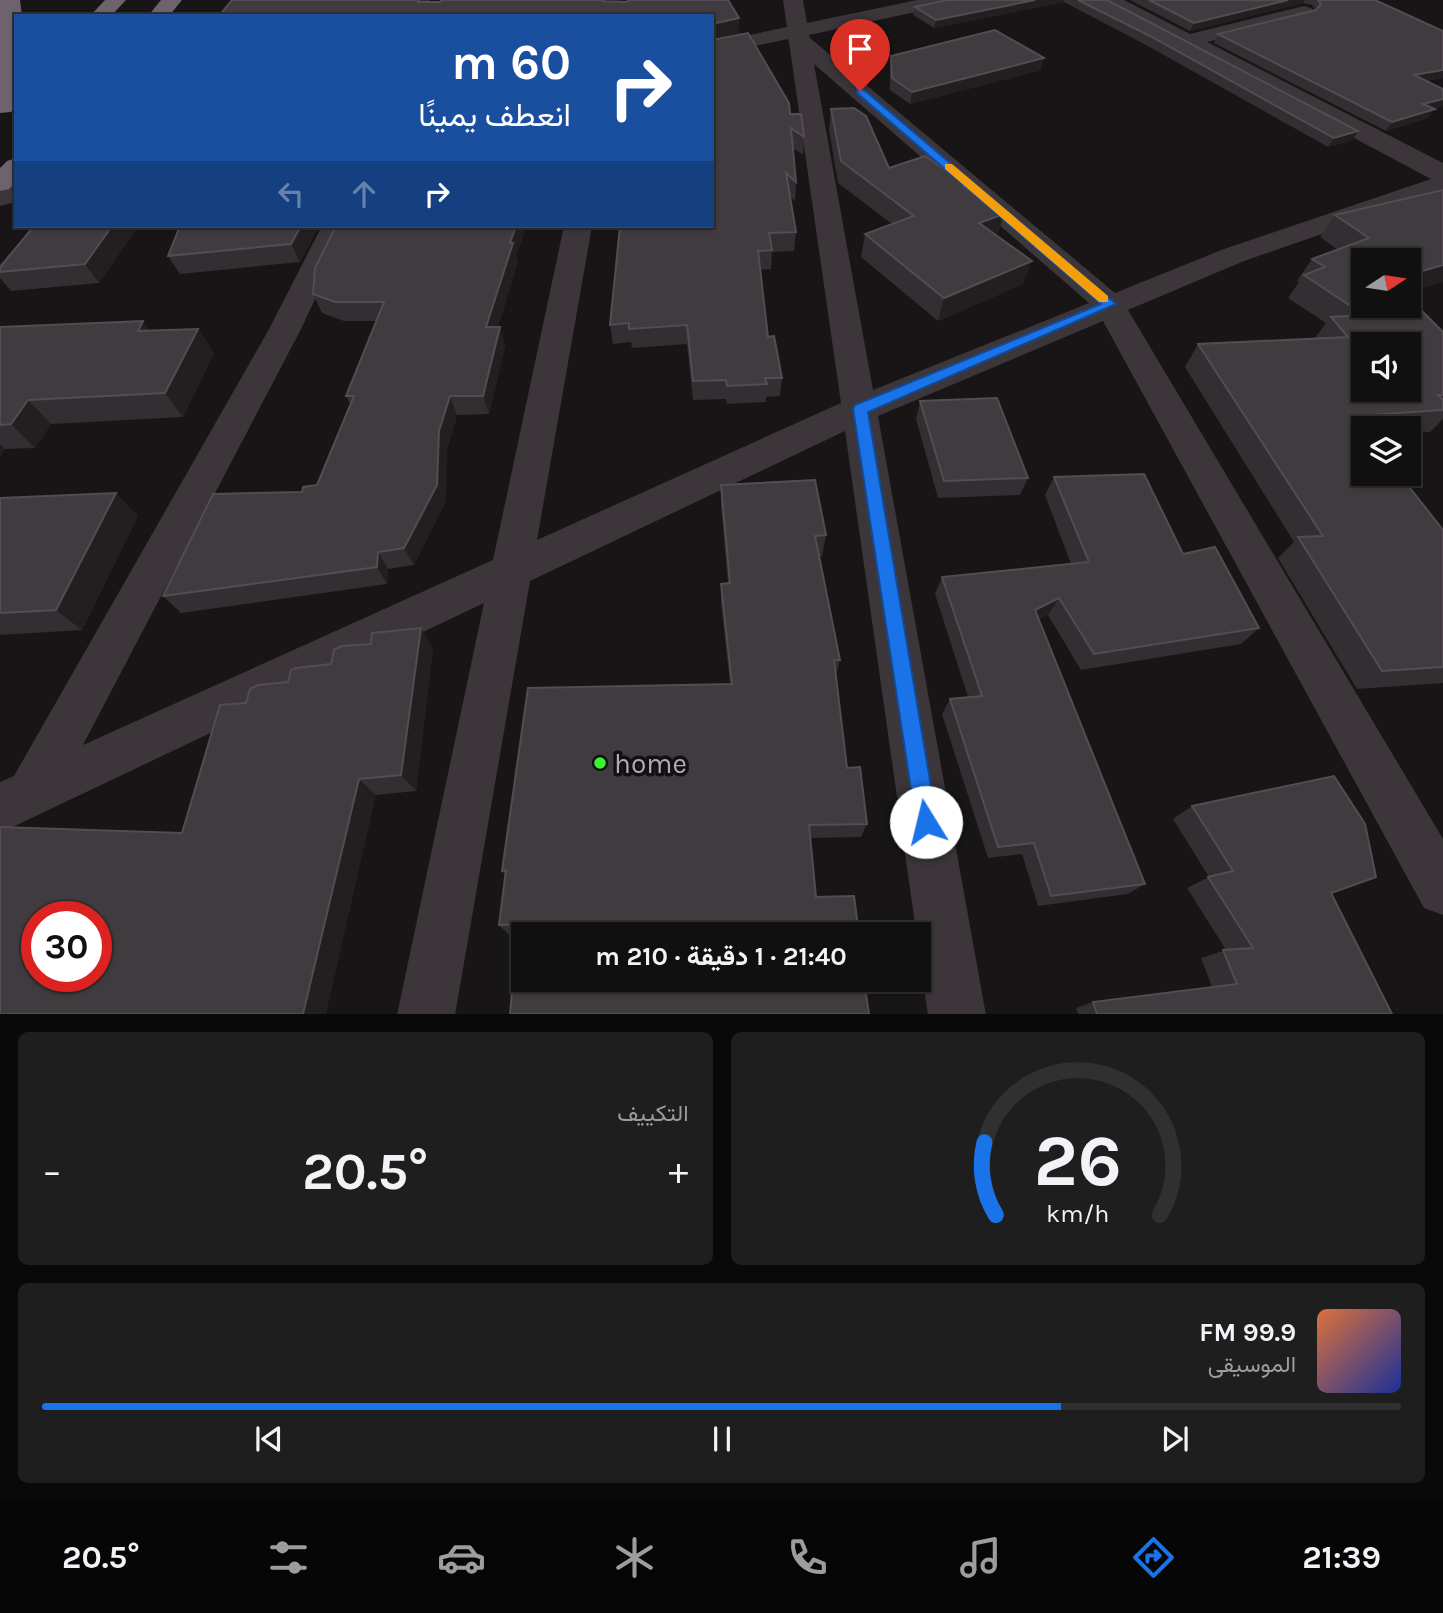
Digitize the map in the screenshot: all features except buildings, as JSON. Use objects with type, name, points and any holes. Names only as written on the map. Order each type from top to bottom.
[{"type":"highway","points":[[6,104],[2,81],[10,0]]},
{"type":"highway","points":[[102,14],[116,0]]},
{"type":"highway","points":[[160,14],[172,0]]},
{"type":"highway","points":[[0,183],[14,168]]},
{"type":"street","points":[[714,48],[795,23],[945,0]]},
{"type":"street","points":[[16,800],[860,409],[1234,255],[1442,184],[1443,178],[1433,168],[1109,0]]},
{"type":"street","points":[[1187,41],[1304,12]]},
{"type":"street","points":[[795,23],[1110,304],[1443,889]]},
{"type":"street","points":[[795,23],[957,1014]]},
{"type":"street","points":[[16,800],[284,331],[335,228]]},
{"type":"street","points":[[426,1014],[578,228]]},
{"type":"slow traffic","points":[[949,167],[1103,299]]},
{"type":"place","name":"home","points":[[600,763]]},
{"type":"route","points":[[860,91],[1110,304],[860,409],[926,822]]}]
